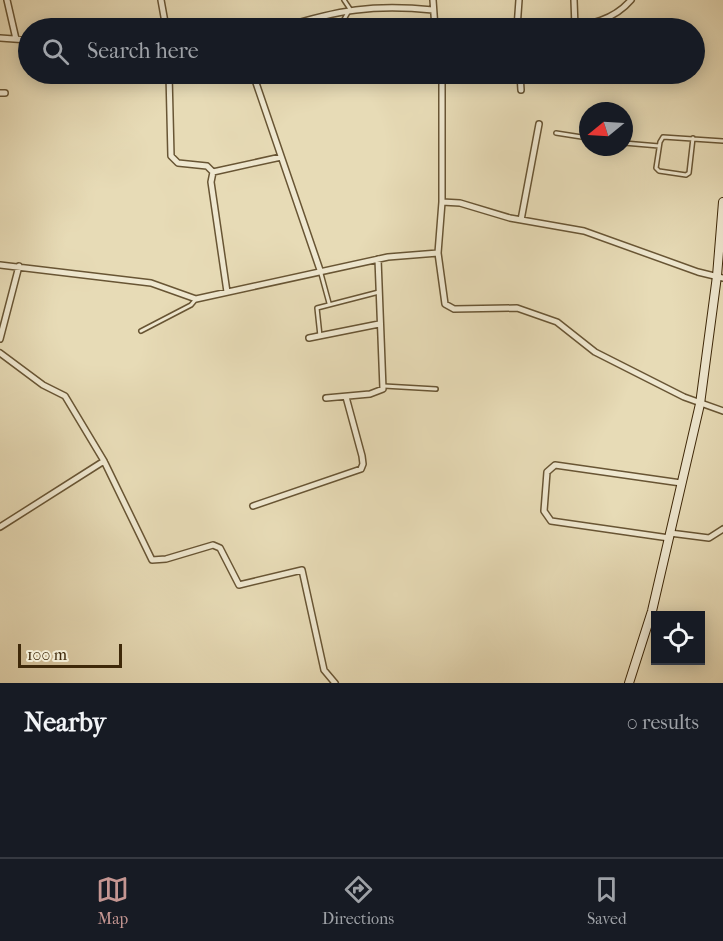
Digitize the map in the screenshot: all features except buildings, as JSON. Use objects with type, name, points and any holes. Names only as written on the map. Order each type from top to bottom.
[{"type":"street","points":[[0,38],[16,39],[7,0]]},
{"type":"street","points":[[161,0],[164,18]]},
{"type":"street","points":[[433,0],[434,18]]},
{"type":"street","points":[[518,18],[519,0]]},
{"type":"street","points":[[574,0],[575,18]]},
{"type":"street","points":[[606,18],[613,16],[631,0]]},
{"type":"street","points":[[321,18],[350,9],[402,7],[434,10]]},
{"type":"street","points":[[169,84],[171,156],[178,164],[207,166],[213,172]]},
{"type":"street","points":[[256,84],[320,270]]},
{"type":"street","points":[[442,84],[442,202],[438,253],[445,304],[454,309],[517,308],[557,322],[595,352],[700,404],[723,411]]},
{"type":"street","points":[[521,84],[521,90]]},
{"type":"street","points":[[521,220],[539,124]]},
{"type":"street","points":[[213,172],[282,157]]},
{"type":"street","points":[[213,172],[211,182],[227,292]]},
{"type":"street","points":[[442,202],[460,203],[521,220],[584,231],[720,277]]},
{"type":"street","points":[[629,683],[652,610],[700,404],[720,277],[723,202]]},
{"type":"street","points":[[0,265],[151,283],[196,299],[320,270],[406,254],[438,253]]},
{"type":"street","points":[[326,398],[380,392],[384,386],[379,324],[378,259]]},
{"type":"street","points":[[0,339],[19,266]]},
{"type":"street","points":[[309,338],[379,324]]},
{"type":"street","points":[[0,353],[43,385],[60,392],[81,421],[104,461],[152,560],[166,559],[213,545],[220,548],[239,585],[302,570],[324,670],[335,683]]},
{"type":"street","points":[[253,506],[361,469],[362,456],[346,397]]},
{"type":"street","points":[[0,527],[104,461]]},
{"type":"street","points":[[681,483],[577,467],[551,466],[547,472],[544,511],[551,521],[669,536],[709,538],[723,529]]},
{"type":"lane","points":[[344,0],[350,9],[345,18]]},
{"type":"lane","points":[[556,133],[579,137]]},
{"type":"lane","points":[[693,138],[689,173],[686,175],[659,171],[657,168],[659,146],[663,137],[693,138],[723,141]]},
{"type":"lane","points":[[633,144],[659,146]]},
{"type":"lane","points":[[320,270],[329,303]]},
{"type":"lane","points":[[320,336],[317,308],[329,303],[379,292]]},
{"type":"lane","points":[[141,331],[191,306],[196,299]]},
{"type":"lane","points":[[384,386],[436,389]]}]
